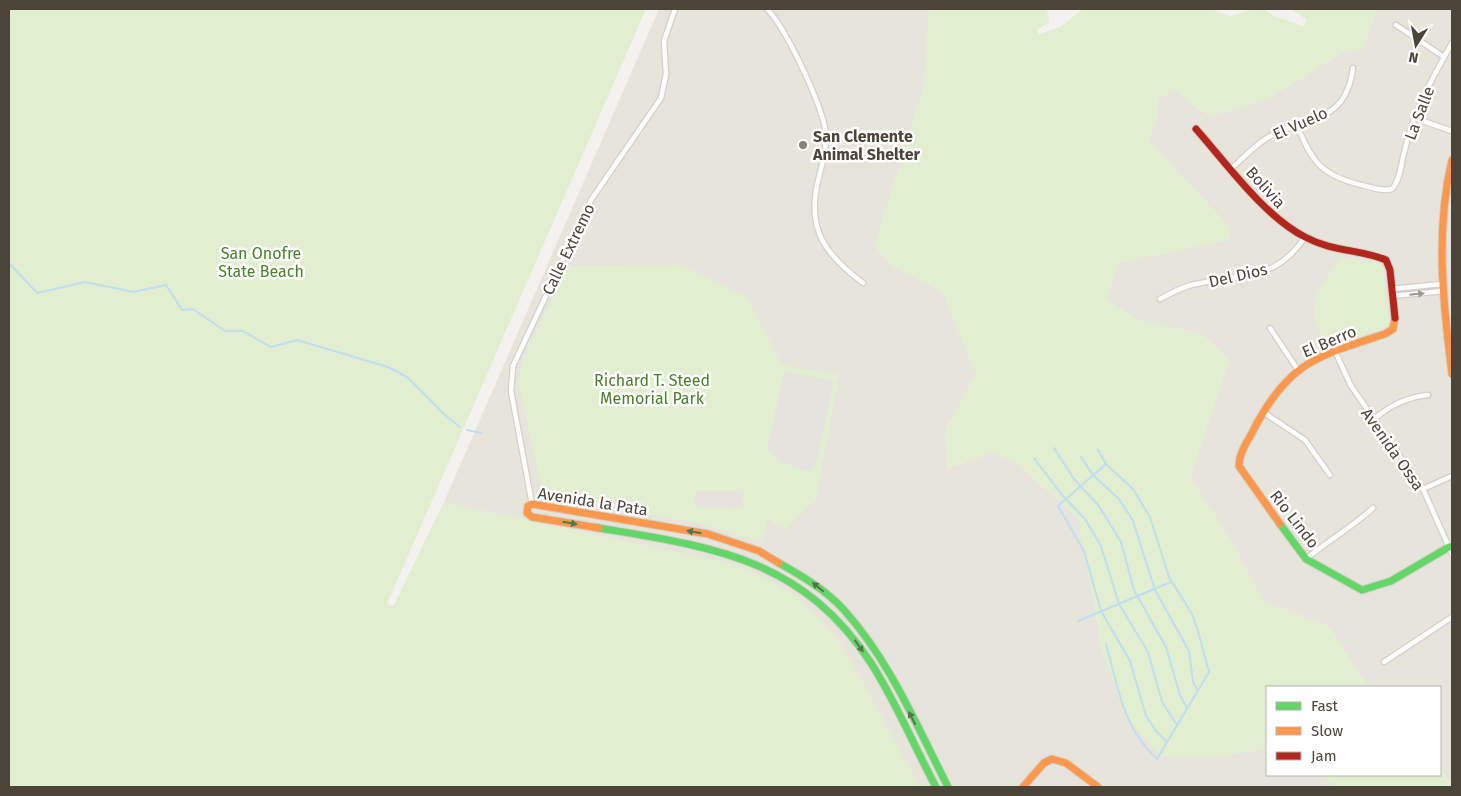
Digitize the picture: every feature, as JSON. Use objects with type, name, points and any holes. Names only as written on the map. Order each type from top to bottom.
[{"type":"street","name":"Calle Extremo","points":[[532,504],[511,391],[512,366],[590,200],[661,98],[666,74],[665,36],[675,9]]},
{"type":"street","points":[[768,9],[784,31],[823,116],[826,149],[814,202],[814,221],[818,233],[840,266],[863,283]]},
{"type":"street","points":[[1396,25],[1444,57]]},
{"type":"street","name":"La Salle","points":[[1297,125],[1313,160],[1335,177],[1388,190],[1395,186],[1414,118],[1424,92],[1452,43]]},
{"type":"street","name":"El Vuelo","points":[[1232,168],[1268,137],[1323,116],[1343,102],[1351,86],[1353,68]]},
{"type":"street","points":[[1414,118],[1452,131]]},
{"type":"street","name":"Bolivia","points":[[1196,129],[1277,220],[1305,237],[1334,249],[1377,256],[1386,260],[1391,293]]},
{"type":"street","points":[[1452,160],[1441,229],[1443,288],[1452,374]]},
{"type":"street","name":"Del Dios","points":[[1160,299],[1188,286],[1272,269],[1294,253],[1305,237]]},
{"type":"street","points":[[1391,293],[1443,288]]},
{"type":"street","name":"El Berro","points":[[1238,464],[1239,456],[1276,391],[1298,370],[1318,358],[1386,334],[1393,329],[1395,321],[1391,293]]},
{"type":"street","points":[[1270,328],[1298,370]]},
{"type":"street","name":"Avenida Ossa","points":[[1336,351],[1350,386],[1423,488],[1450,551]]},
{"type":"street","points":[[1373,420],[1381,412],[1410,396],[1428,395]]},
{"type":"street","points":[[1263,412],[1304,440],[1330,475]]},
{"type":"street","name":"Rio Lindo","points":[[1238,464],[1294,545],[1306,559],[1362,590],[1392,581],[1450,551]]},
{"type":"street","points":[[1423,488],[1452,476]]},
{"type":"street","name":"Avenida la Pata","points":[[936,787],[879,676],[861,648],[844,626],[810,595],[775,572],[737,555],[706,546],[532,517],[529,516],[526,509],[532,504],[708,534],[759,551],[813,583],[843,608],[882,658],[948,787]]},
{"type":"street","points":[[1306,559],[1332,538],[1352,528],[1373,508]]},
{"type":"street","points":[[1384,662],[1452,616]]},
{"type":"street","points":[[1023,787],[1047,761],[1053,758],[1062,760],[1098,787]]},
{"type":"shaded area","points":[[659,9],[929,9],[925,84],[875,246],[891,265],[943,292],[977,374],[945,430],[947,469],[992,452],[1018,464],[1079,519],[1102,650],[1130,722],[1217,757],[1266,748],[1266,776],[1323,776],[1336,787],[320,787],[363,671],[444,502]]},
{"type":"shaded area","points":[[1377,9],[1452,9],[1452,784],[1441,771],[1441,686],[1367,686],[1328,626],[1263,602],[1227,534],[1190,477],[1229,360],[1201,334],[1138,320],[1106,300],[1117,263],[1227,240],[1231,229],[1148,140],[1157,117],[1158,99],[1174,88],[1198,109],[1212,116],[1267,99],[1345,51],[1361,51]]},
{"type":"shaded area","points":[[784,371],[834,381],[819,452],[813,469],[805,471],[779,461],[767,450]]},
{"type":"shaded area","points":[[696,491],[743,491],[743,508],[694,507]]},
{"type":"green space","name":"San Onofre State Beach","points":[[9,9],[646,9],[387,604],[393,607],[444,502],[743,566],[797,596],[840,641],[920,787],[9,787]]},
{"type":"green space","points":[[929,9],[1047,9],[1049,22],[1037,30],[1039,34],[1060,27],[1083,9],[1210,9],[1230,16],[1255,9],[1264,9],[1274,16],[1303,26],[1307,20],[1291,9],[1377,9],[1361,51],[1345,51],[1267,99],[1212,116],[1198,109],[1174,88],[1158,99],[1157,117],[1148,140],[1231,229],[1227,240],[1118,263],[1106,300],[1138,320],[1201,334],[1229,360],[1190,477],[1227,534],[1263,602],[1328,626],[1367,686],[1266,686],[1266,748],[1217,757],[1161,756],[1130,722],[1102,650],[1079,519],[1018,464],[992,452],[946,469],[945,430],[977,374],[943,292],[891,265],[875,246],[925,84]]},
{"type":"green space","points":[[1341,257],[1379,263],[1383,267],[1389,323],[1385,328],[1326,347],[1313,314],[1317,293]]},
{"type":"green space","name":"Richard T. Steed Memorial Park","points":[[681,265],[748,299],[782,365],[839,375],[816,500],[785,530],[768,519],[761,541],[692,522],[543,495],[518,381],[523,359],[568,266]]},
{"type":"green space","points":[[1441,771],[1452,784],[1452,787],[1336,787],[1323,776],[1441,776]]},
{"type":"waterway","points":[[9,263],[37,293],[85,282],[133,292],[166,285],[182,310],[193,309],[225,331],[243,331],[271,347],[297,340],[388,367],[407,377],[445,415],[460,427]]},
{"type":"waterway","points":[[467,430],[481,433]]},
{"type":"waterway","points":[[1054,448],[1074,479],[1099,506],[1121,542],[1134,590],[1166,647],[1180,695],[1187,708]]},
{"type":"waterway","points":[[1098,450],[1106,464],[1058,506],[1084,551],[1101,611],[1130,661],[1146,716],[1156,731],[1167,742]]},
{"type":"waterway","points":[[1081,457],[1093,475],[1119,499],[1133,521],[1155,590],[1189,651],[1193,682],[1198,691]]},
{"type":"waterway","points":[[1034,458],[1062,495],[1085,519],[1101,546],[1119,604],[1148,652],[1162,702],[1177,725]]},
{"type":"waterway","points":[[1106,464],[1133,489],[1150,517],[1169,577],[1192,614],[1209,672],[1157,759],[1136,734],[1129,720],[1118,691],[1106,644]]},
{"type":"waterway","points":[[1078,621],[1171,582]]},
{"type":"traffic: fast","points":[[1280,524],[1306,559],[1362,590],[1391,581],[1449,547]]},
{"type":"traffic: fast","points":[[599,528],[680,542],[717,551],[752,563],[785,579],[815,600],[844,628],[871,663],[897,709],[936,787]]},
{"type":"traffic: fast","points":[[779,563],[822,590],[844,610],[860,630],[889,672],[902,695],[948,787]]},
{"type":"traffic: slow","points":[[1452,160],[1447,187],[1442,240],[1444,294],[1452,374]]},
{"type":"traffic: slow","points":[[1280,524],[1239,466],[1242,450],[1268,405],[1294,374],[1324,356],[1385,334],[1393,329],[1395,318]]},
{"type":"traffic: slow","points":[[599,528],[532,517],[527,513],[528,506],[532,504],[708,534],[759,551],[779,563]]},
{"type":"traffic: slow","points":[[1023,787],[1044,763],[1052,759],[1066,763],[1098,787]]},
{"type":"traffic: jam","points":[[1196,129],[1261,203],[1290,228],[1315,242],[1386,260],[1390,270],[1395,318]]},
{"type":"place","name":"San Clemente Animal Shelter","points":[[803,145]]}]
